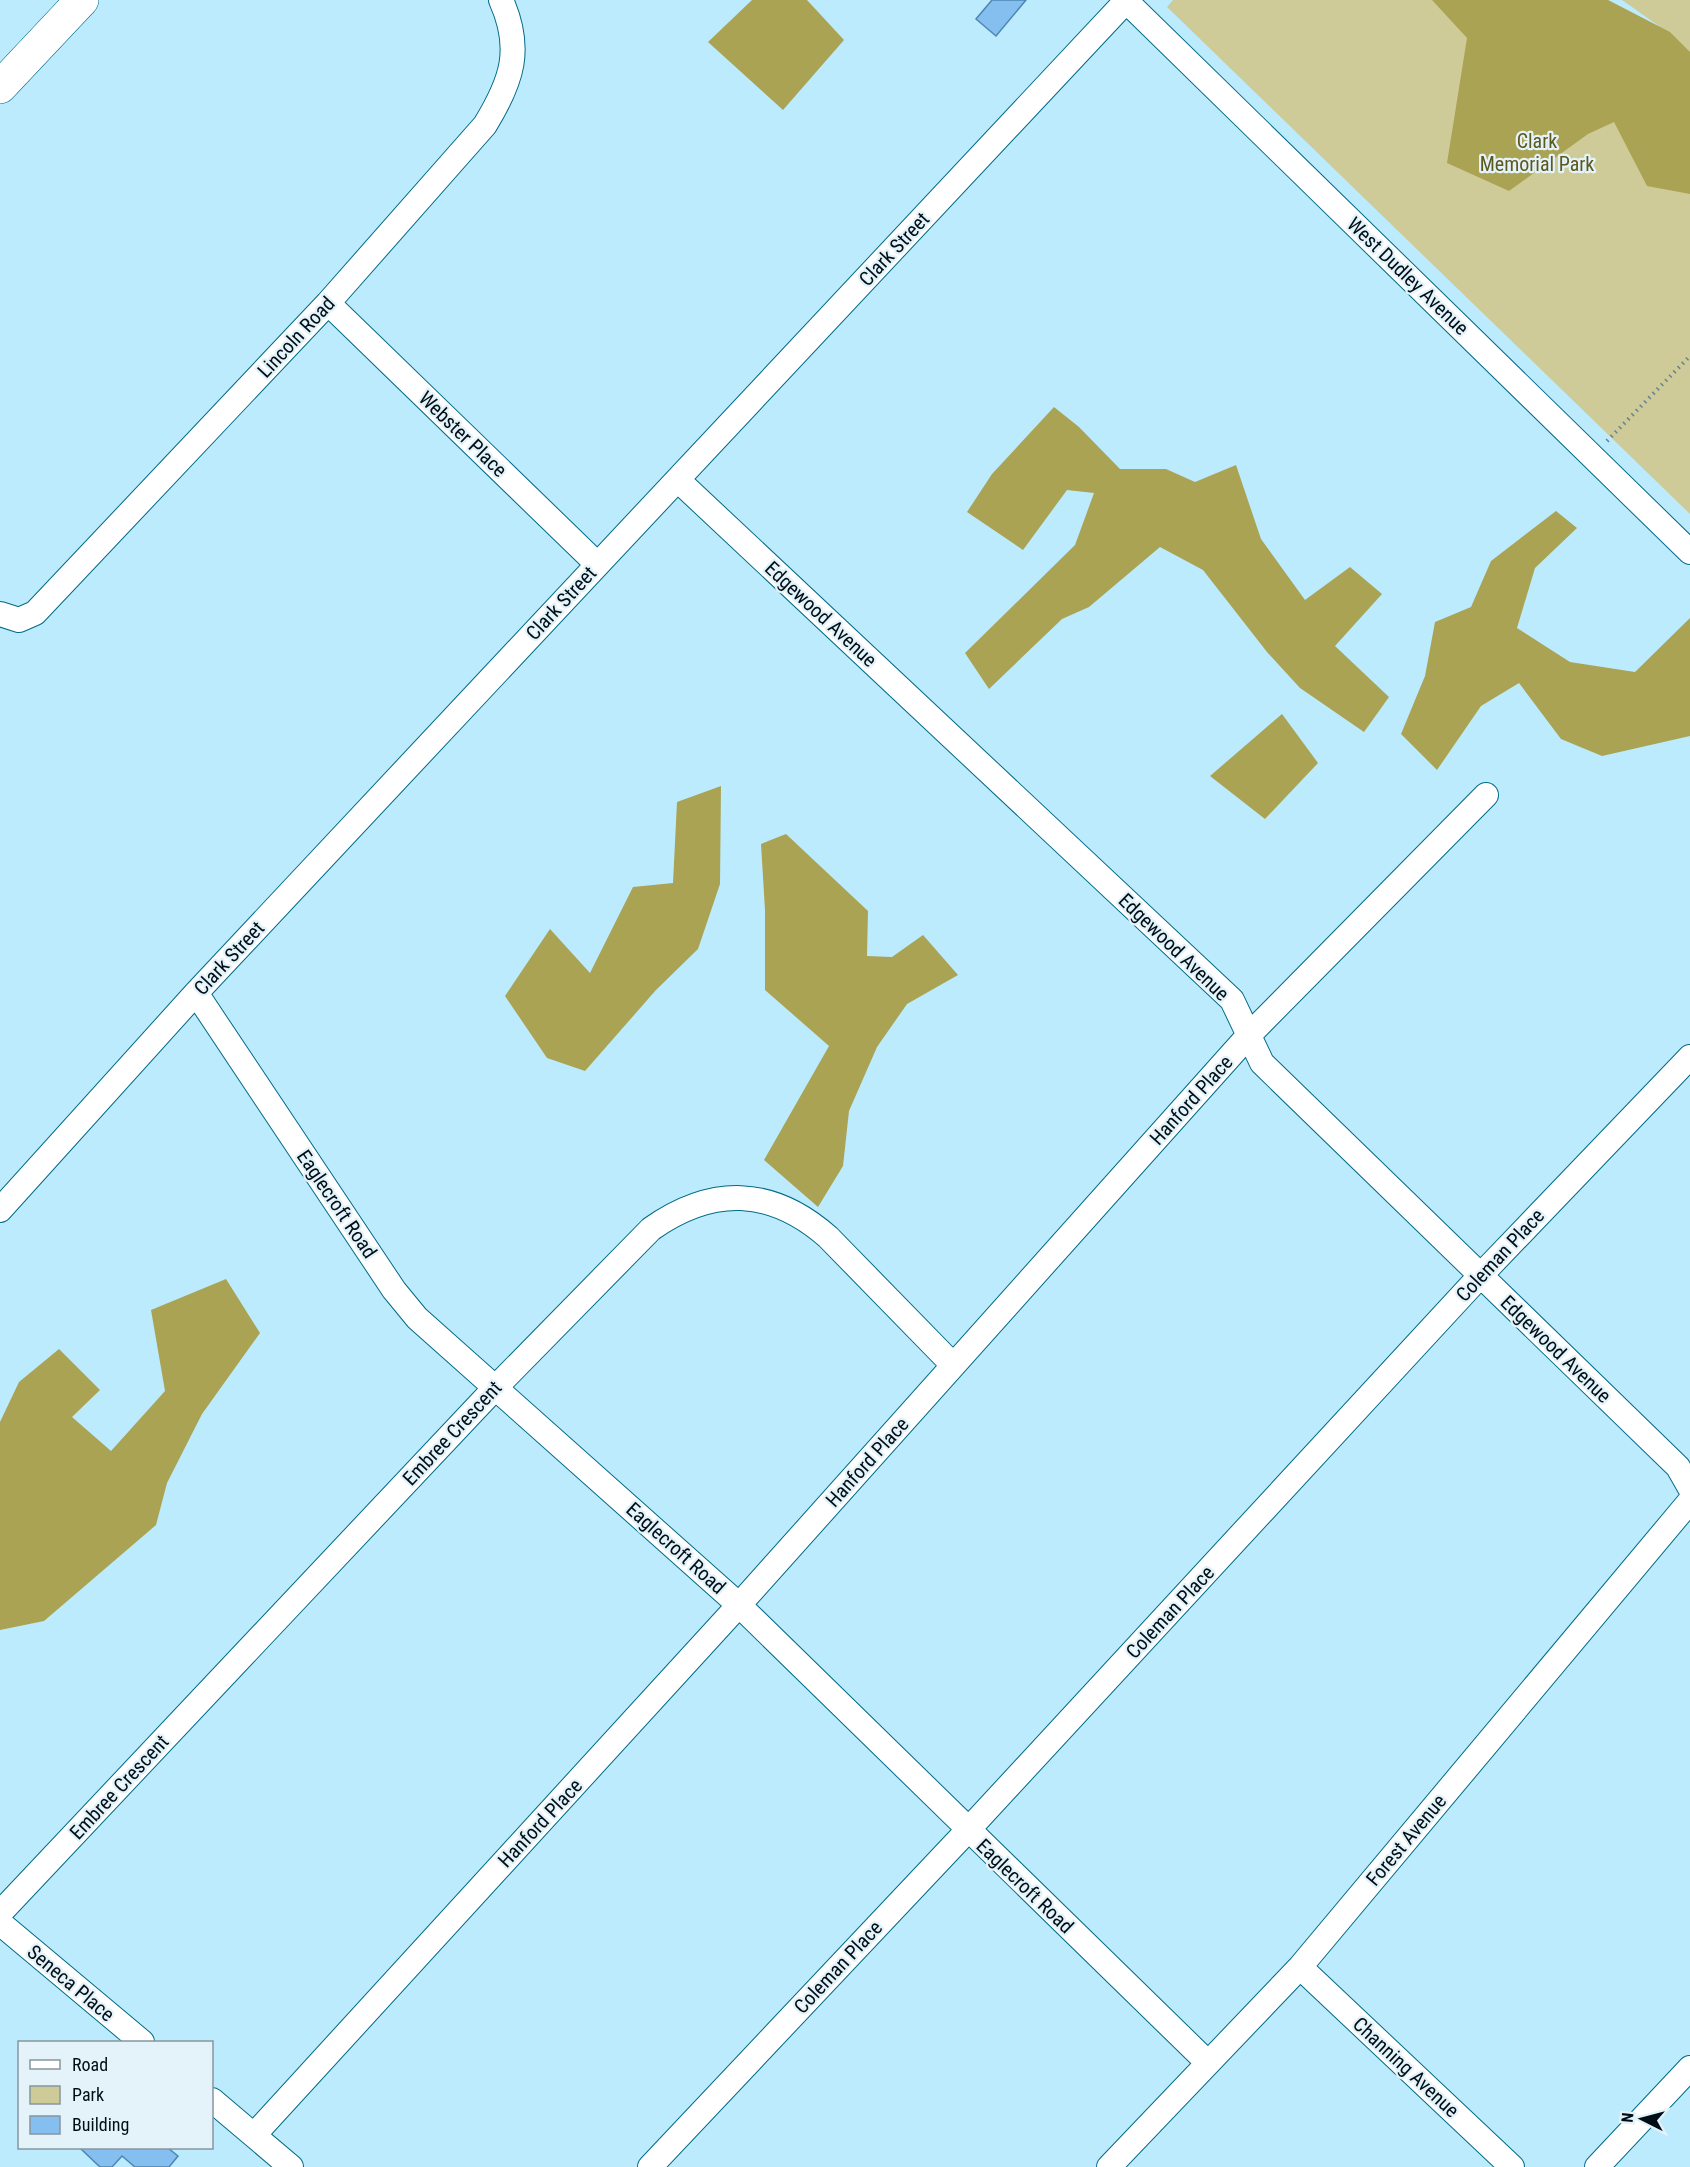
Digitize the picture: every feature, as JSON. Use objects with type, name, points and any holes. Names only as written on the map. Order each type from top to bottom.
[{"type":"street","points":[[0,87],[82,0]]},
{"type":"street","name":"Lincoln Road","points":[[0,614],[19,620],[35,613],[328,303],[485,125],[502,98],[510,72],[514,45],[510,20],[501,0]]},
{"type":"street","name":"West Dudley Avenue","points":[[1126,0],[1690,552]]},
{"type":"street","name":"Clark Street","points":[[0,1210],[196,993],[597,564],[679,481],[1126,0]]},
{"type":"street","name":"Webster Place","points":[[328,303],[597,564]]},
{"type":"street","name":"Edgewood Avenue","points":[[679,481],[1232,1000],[1262,1063],[1678,1467],[1690,1488]]},
{"type":"street","name":"Hanford Place","points":[[254,2135],[739,1605],[1250,1035],[1486,795]]},
{"type":"street","name":"Eaglecroft Road","points":[[196,993],[394,1290],[417,1318],[739,1605],[1207,2062]]},
{"type":"street","name":"Coleman Place","points":[[650,2167],[968,1830],[1480,1276],[1690,1057]]},
{"type":"street","name":"Embree Crescent","points":[[0,1913],[496,1387],[651,1229],[673,1213],[697,1203],[723,1198],[763,1200],[789,1209],[811,1222],[953,1365]]},
{"type":"street","name":"Forest Avenue","points":[[1109,2167],[1300,1966],[1690,1501]]},
{"type":"street","name":"Seneca Place","points":[[0,1923],[140,2041]]},
{"type":"street","name":"Channing Avenue","points":[[1300,1966],[1512,2167]]},
{"type":"street","points":[[1597,2167],[1690,2068]]},
{"type":"street","points":[[213,2101],[291,2167]]},
{"type":"path","points":[[1592,457],[1690,356]]},
{"type":"green space","points":[[752,0],[807,0],[844,40],[783,110],[708,42]]},
{"type":"green space","name":"Clark Memorial Park","points":[[1173,0],[1608,0],[1663,29],[1622,0],[1690,0],[1690,514],[1167,7]]},
{"type":"green space","points":[[1432,0],[1608,0],[1670,32],[1690,52],[1690,194],[1647,186],[1614,122],[1588,134],[1509,191],[1447,163],[1467,38]]},
{"type":"green space","points":[[1054,407],[1079,427],[1120,469],[1166,469],[1195,482],[1236,465],[1261,539],[1305,600],[1350,567],[1382,594],[1335,646],[1389,697],[1364,732],[1300,688],[1267,652],[1203,570],[1160,547],[1089,607],[1062,619],[989,689],[965,653],[1075,545],[1094,493],[1067,490],[1023,550],[967,512],[992,474]]},
{"type":"green space","points":[[1556,511],[1577,528],[1535,568],[1517,628],[1570,662],[1635,672],[1690,618],[1690,736],[1602,756],[1561,739],[1519,683],[1481,706],[1437,770],[1401,734],[1425,676],[1435,622],[1471,607],[1491,561]]},
{"type":"green space","points":[[1282,714],[1318,763],[1265,819],[1210,776]]},
{"type":"green space","points":[[721,786],[720,884],[698,949],[656,990],[585,1071],[547,1058],[505,996],[550,929],[590,973],[633,887],[673,883],[677,802]]},
{"type":"green space","points":[[786,834],[868,911],[867,956],[892,957],[923,935],[958,975],[907,1004],[877,1047],[849,1111],[843,1166],[818,1207],[764,1160],[829,1046],[765,990],[765,910],[761,844]]},
{"type":"green space","points":[[226,1279],[260,1333],[202,1414],[167,1483],[156,1525],[44,1621],[0,1630],[0,1422],[19,1382],[59,1349],[100,1390],[72,1417],[111,1451],[165,1391],[151,1310]]},
{"type":"building","points":[[992,0],[1026,0],[996,36],[976,19]]},
{"type":"building","points":[[81,2149],[169,2149],[178,2156],[169,2167],[135,2167],[122,2156],[112,2167],[100,2167]]}]
